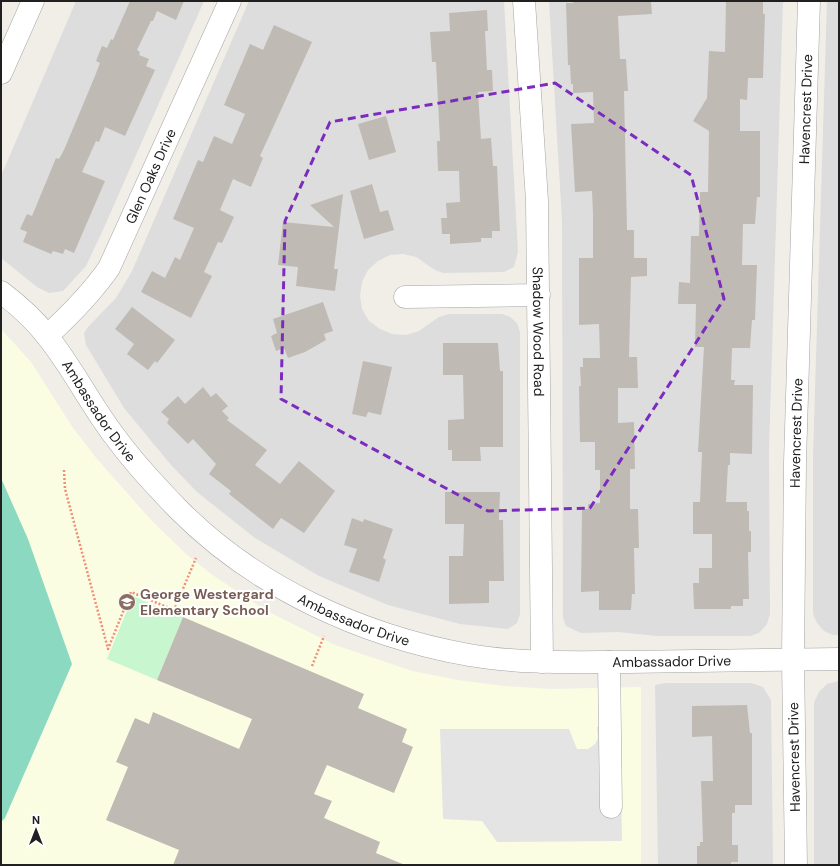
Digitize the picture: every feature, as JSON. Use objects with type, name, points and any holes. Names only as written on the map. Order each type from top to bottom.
[{"type":"street","points":[[1,73],[33,1]]},
{"type":"street","name":"Glen Oaks Drive","points":[[47,336],[93,291],[109,268],[230,1]]},
{"type":"street","name":"Shadow Wood Road","points":[[524,1],[537,201],[542,662]]},
{"type":"street","name":"Havencrest Drive","points":[[796,865],[793,660],[795,454],[809,1]]},
{"type":"street","name":"Ambassador Drive","points":[[1,292],[23,309],[47,336],[116,438],[150,480],[191,522],[243,563],[295,595],[328,612],[376,632],[425,646],[471,655],[542,662],[839,659]]},
{"type":"street","points":[[405,297],[539,295]]},
{"type":"street","points":[[609,662],[611,807]]},
{"type":"path","points":[[64,470],[65,489],[108,649],[131,592],[174,610],[196,558]]},
{"type":"path","points":[[312,666],[324,636]]},
{"type":"highlighted area","points":[[555,83],[691,175],[724,299],[590,508],[488,511],[281,399],[285,221],[330,122]]},
{"type":"shaded area","points":[[76,1],[204,1],[86,266],[63,291],[49,293],[37,287],[1,258],[1,176]]},
{"type":"shaded area","points":[[249,1],[504,1],[518,252],[514,267],[504,272],[443,273],[435,270],[416,257],[403,254],[390,255],[378,261],[368,270],[362,282],[360,296],[362,309],[369,321],[380,329],[392,334],[406,335],[419,331],[439,317],[449,314],[502,314],[510,317],[517,323],[520,332],[520,614],[517,623],[508,629],[460,624],[388,605],[319,576],[255,538],[197,492],[171,465],[124,408],[86,345],[84,333],[116,298],[132,271]]},
{"type":"shaded area","points":[[549,1],[783,1],[769,449],[770,614],[767,624],[759,633],[750,636],[657,636],[618,632],[581,633],[566,626],[563,618],[562,221]]},
{"type":"shaded area","points":[[827,1],[839,1],[839,635],[833,635],[824,631],[817,623],[813,614],[813,455]]},
{"type":"shaded area","name":"George Westergard Elementary School","points":[[1,329],[31,362],[73,428],[97,459],[151,520],[185,553],[211,574],[267,611],[335,645],[412,671],[458,680],[504,686],[551,689],[641,687],[641,865],[1,865]]},
{"type":"shaded area","points":[[839,681],[839,865],[814,865],[814,703],[819,692],[827,684]]},
{"type":"shaded area","points":[[666,683],[751,683],[763,687],[771,700],[773,865],[658,865],[655,685]]},
{"type":"shaded area","points":[[597,727],[620,727],[622,841],[497,842],[482,821],[443,819],[440,729],[569,729],[577,749],[588,749],[595,744],[598,738]]},
{"type":"green space","points":[[1,478],[28,539],[72,664],[5,818],[1,822]]},
{"type":"green space","points":[[133,596],[183,617],[157,680],[107,659]]},
{"type":"building","points":[[130,1],[184,1],[176,20],[157,11],[153,21],[151,21],[137,50],[140,52],[139,55],[149,59],[146,66],[155,70],[125,136],[105,127],[99,142],[96,141],[82,172],[105,181],[74,253],[65,249],[63,254],[53,251],[51,254],[23,242],[27,232],[20,229],[27,214],[32,216],[56,158],[59,159],[64,150],[100,63],[96,61],[102,46],[107,48],[111,39],[113,40]]},
{"type":"building","points":[[573,1],[651,1],[652,14],[618,16],[620,59],[626,59],[628,91],[624,91],[627,230],[634,230],[634,258],[647,258],[647,276],[631,277],[629,357],[637,357],[638,388],[618,388],[618,423],[634,422],[635,469],[630,469],[630,509],[638,509],[639,548],[634,548],[635,594],[632,594],[631,610],[599,610],[599,591],[581,592],[582,509],[588,509],[588,504],[600,503],[600,470],[595,470],[595,442],[580,442],[580,367],[583,367],[583,358],[600,358],[599,324],[579,325],[579,258],[593,258],[593,214],[592,191],[575,192],[571,124],[594,123],[593,92],[573,93],[573,84],[571,84],[570,65],[568,65],[566,3],[573,3]]},
{"type":"building","points":[[726,1],[763,1],[763,14],[765,14],[763,78],[748,78],[747,100],[740,99],[740,131],[760,131],[760,197],[757,197],[755,224],[743,224],[742,265],[757,265],[755,320],[752,320],[750,348],[732,348],[731,380],[735,380],[734,385],[753,385],[752,454],[730,453],[726,502],[747,502],[747,511],[749,511],[749,531],[751,531],[751,552],[748,552],[749,599],[743,599],[743,606],[731,606],[731,609],[694,609],[693,583],[699,583],[699,568],[712,568],[712,534],[693,534],[693,502],[700,502],[702,452],[698,452],[704,347],[695,347],[696,304],[678,304],[679,282],[690,283],[691,236],[699,236],[700,192],[708,192],[709,131],[693,121],[707,98],[709,51],[725,52]]},
{"type":"building","points":[[487,10],[488,31],[485,31],[487,70],[492,70],[493,91],[478,92],[481,139],[491,138],[493,166],[497,166],[500,231],[492,231],[492,238],[481,238],[481,242],[450,244],[450,234],[442,234],[441,218],[447,218],[446,203],[460,202],[459,171],[438,171],[437,141],[440,141],[436,62],[432,62],[430,32],[450,31],[449,13]]},
{"type":"building","points":[[274,25],[312,42],[260,156],[263,158],[251,187],[233,179],[220,210],[234,217],[222,243],[218,242],[204,272],[212,276],[191,318],[141,292],[152,271],[165,278],[175,257],[180,260],[194,228],[173,219],[198,160],[203,162],[214,136],[232,144],[245,114],[224,105],[250,44],[263,50]]},
{"type":"building","points":[[386,116],[396,152],[369,160],[358,124]]},
{"type":"building","points":[[372,184],[380,212],[388,210],[394,230],[364,239],[350,191]]},
{"type":"building","points":[[343,194],[334,269],[338,269],[335,291],[296,286],[298,267],[278,265],[283,222],[334,227],[310,205]]},
{"type":"building","points":[[323,302],[333,331],[324,334],[326,340],[305,352],[288,358],[284,348],[276,351],[271,336],[277,333],[273,319]]},
{"type":"building","points":[[132,307],[175,340],[157,363],[155,361],[148,370],[127,354],[134,344],[115,329]]},
{"type":"building","points":[[443,343],[498,343],[500,371],[503,371],[503,447],[480,447],[481,461],[452,461],[452,450],[448,450],[448,420],[464,419],[463,375],[443,375]]},
{"type":"building","points":[[363,361],[392,367],[381,415],[368,412],[366,417],[352,414]]},
{"type":"building","points":[[203,387],[211,397],[216,393],[228,406],[222,411],[229,418],[227,420],[267,450],[255,465],[280,484],[299,461],[335,491],[304,533],[281,518],[273,529],[229,494],[231,491],[209,474],[216,464],[193,439],[188,444],[167,423],[169,419],[161,412],[178,396],[185,404]]},
{"type":"building","points":[[445,492],[500,492],[499,520],[503,520],[504,581],[489,581],[489,603],[449,604],[449,556],[463,556],[464,524],[445,524]]},
{"type":"building","points":[[352,518],[363,522],[364,519],[393,529],[383,558],[386,560],[379,582],[349,572],[357,549],[344,545]]},
{"type":"building","points":[[183,617],[364,694],[358,708],[407,729],[402,742],[413,747],[394,793],[327,765],[314,794],[332,801],[324,818],[380,842],[376,853],[405,865],[173,865],[179,850],[106,820],[128,767],[116,762],[135,718],[149,724],[153,712],[239,749],[252,719],[157,680]]},
{"type":"building","points":[[747,705],[750,733],[752,733],[752,805],[735,805],[735,813],[732,813],[732,845],[738,845],[738,862],[731,862],[731,865],[697,865],[697,846],[700,846],[700,842],[703,842],[701,781],[713,781],[712,736],[692,737],[692,706]]},
{"type":"place","name":"George Westergard Elementary School","points":[[127,602]]}]
